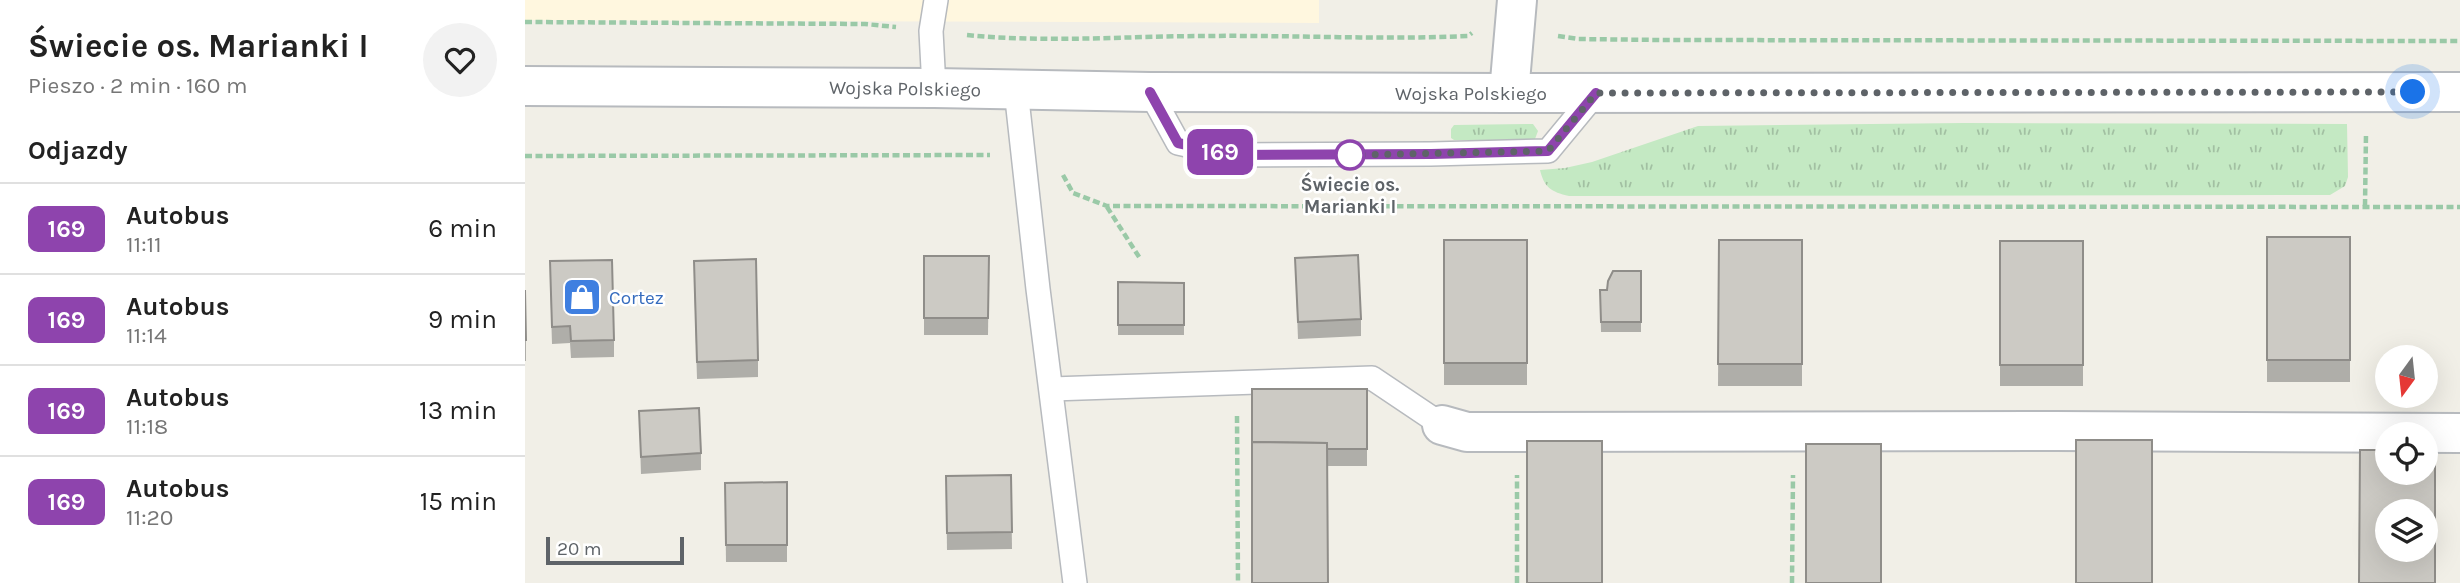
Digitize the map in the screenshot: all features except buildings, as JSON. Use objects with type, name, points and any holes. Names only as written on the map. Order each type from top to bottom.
[{"type":"street","points":[[1509,93],[1517,0]]},
{"type":"street","name":"Wojska Polskiego","points":[[525,86],[1150,92],[2460,92]]},
{"type":"street","points":[[1442,425],[1468,432],[2460,433]]},
{"type":"lane","points":[[935,88],[931,31],[936,0]]},
{"type":"lane","points":[[1016,90],[1075,583]]},
{"type":"lane","points":[[1150,92],[1178,143],[1231,155],[1548,151],[1596,93]]},
{"type":"lane","points":[[1052,389],[1372,378],[1442,425]]},
{"type":"path","points":[[525,22],[865,24],[1002,38],[1430,37],[1468,36],[1475,31]]},
{"type":"path","points":[[1551,32],[1558,36],[1578,39],[1659,40],[2460,41]]},
{"type":"path","points":[[1107,206],[1141,260]]},
{"type":"path","points":[[1237,382],[1238,583]]},
{"type":"path","points":[[1517,583],[1518,466]]},
{"type":"path","points":[[1793,466],[1793,583]]},
{"type":"shaded area","points":[[525,0],[1319,0],[1319,23],[525,20]]},
{"type":"green space","points":[[1964,123],[2347,124],[2348,177],[2345,186],[2330,195],[1569,196],[1549,188],[1540,170],[1592,162],[1698,126]]},
{"type":"green space","points":[[1533,124],[1538,131],[1535,139],[1530,140],[1451,138],[1454,125]]},
{"type":"bus line","name":"169","points":[[1150,92],[1178,143],[1231,155],[1548,151],[1596,93]]},
{"type":"place","name":"Świecie os. Marianki I","points":[[1350,155]]},
{"type":"place","name":"Cortez","points":[[582,297]]},
{"type":"route","points":[[1350,155],[1548,151],[1596,93],[2413,92]]}]
